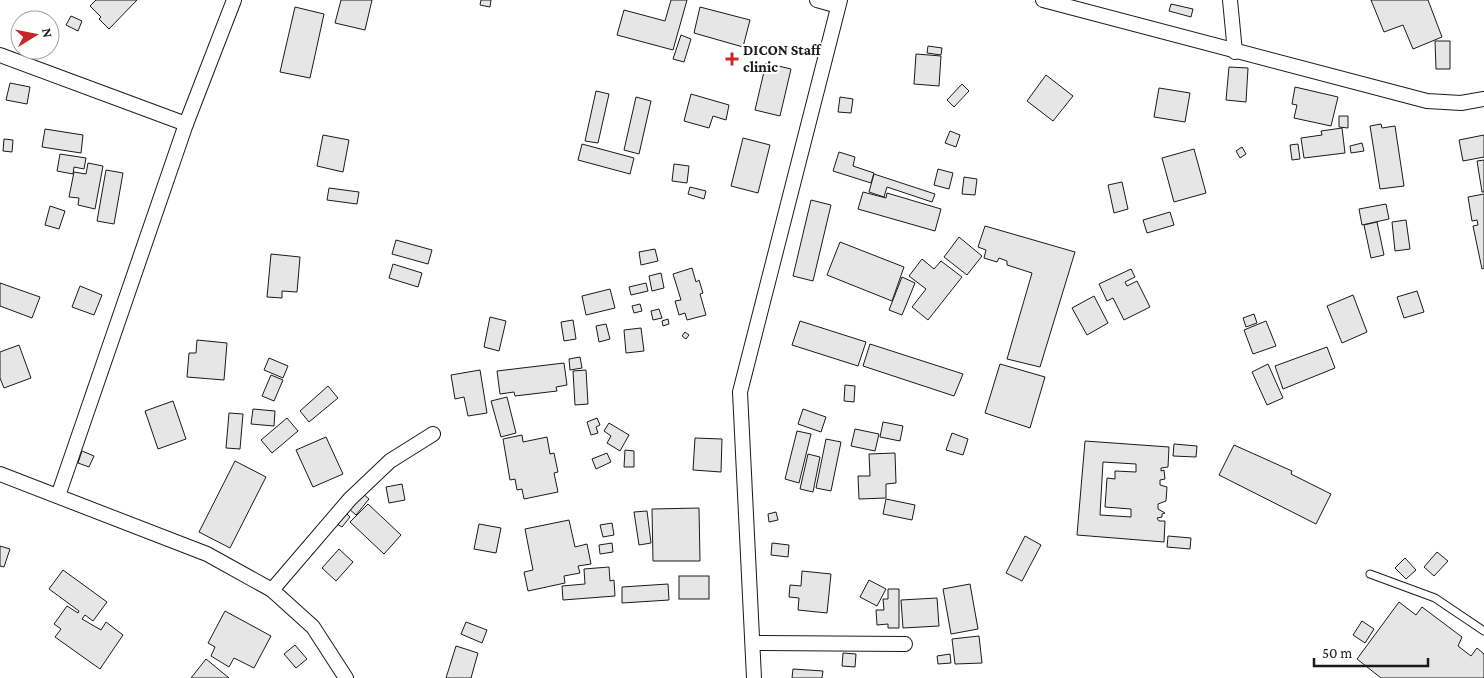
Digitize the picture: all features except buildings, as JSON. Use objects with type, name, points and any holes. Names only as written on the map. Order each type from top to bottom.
[{"type":"street","points":[[58,496],[186,124],[234,0]]},
{"type":"street","points":[[754,678],[740,392],[839,3],[817,0]]},
{"type":"street","points":[[1043,0],[1427,102],[1462,104],[1484,99]]},
{"type":"street","points":[[1230,0],[1235,52]]},
{"type":"street","points":[[0,55],[186,124]]},
{"type":"street","points":[[272,590],[350,499],[390,461],[433,434]]},
{"type":"street","points":[[0,474],[207,554],[272,590],[313,627],[346,678]]},
{"type":"street","points":[[753,642],[906,644]]},
{"type":"lane","points":[[1370,574],[1435,598],[1484,631]]},
{"type":"place","name":"DICON Staff clinic","points":[[732,59]]}]
